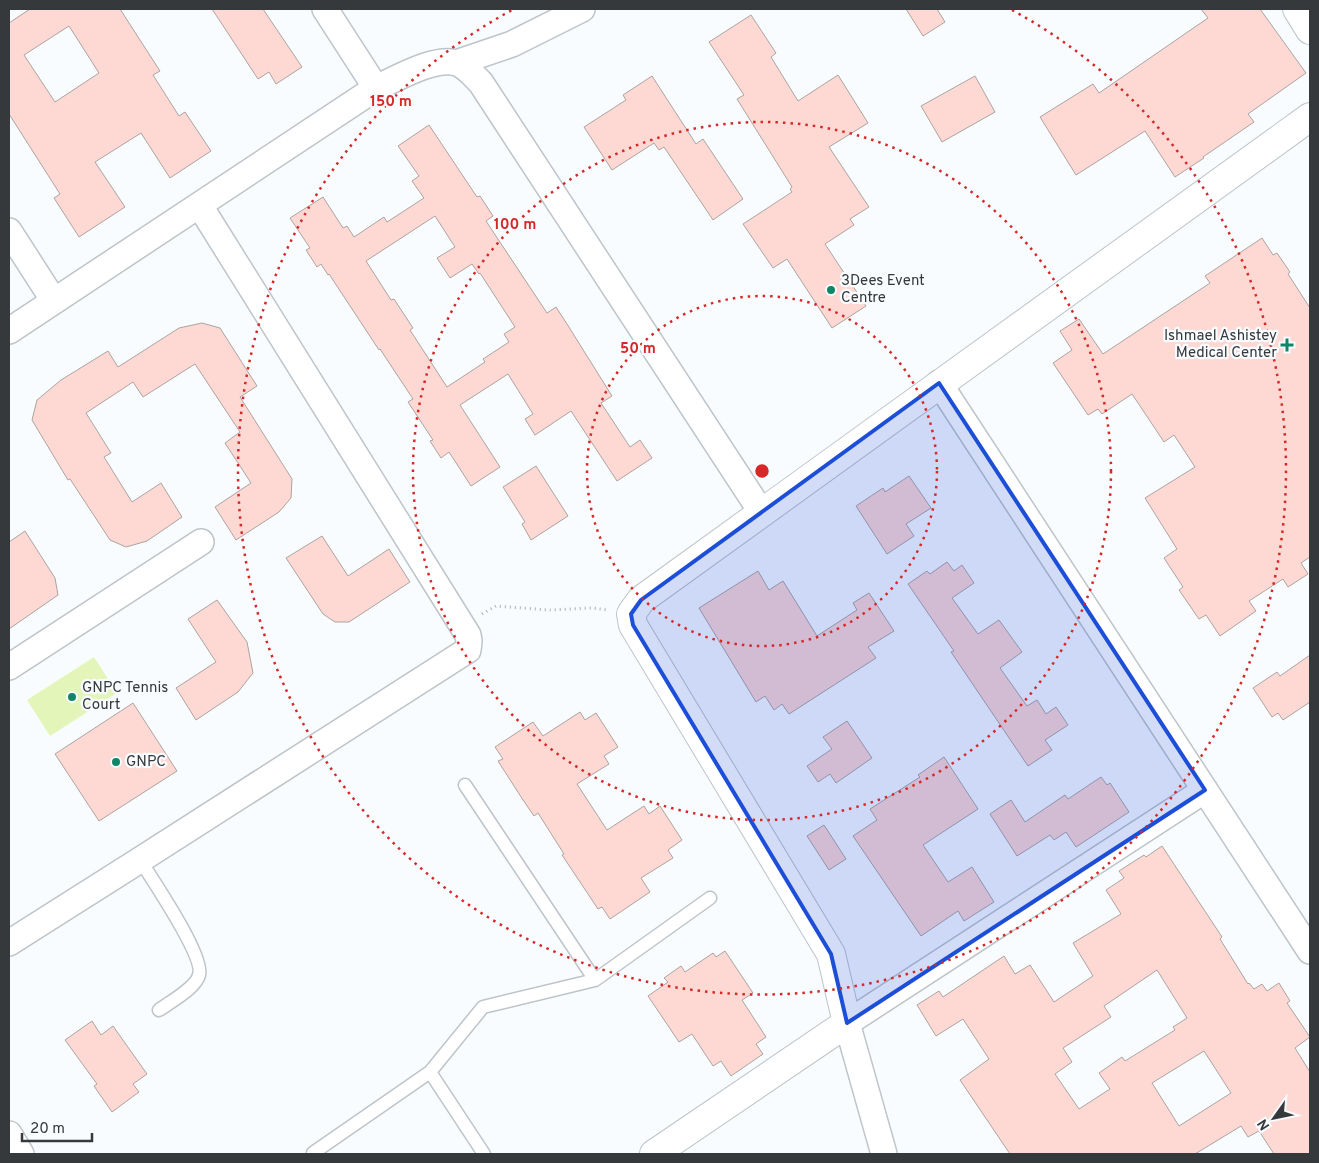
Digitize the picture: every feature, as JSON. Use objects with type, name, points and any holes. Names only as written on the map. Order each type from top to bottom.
[{"type":"street","points":[[325,9],[376,88]]},
{"type":"street","points":[[9,330],[200,206],[376,88],[425,65],[456,63],[512,44],[582,9]]},
{"type":"street","points":[[1297,9],[1310,30]]},
{"type":"street","points":[[456,63],[468,70],[482,83],[762,513]]},
{"type":"street","points":[[884,1154],[847,1023],[831,954],[633,625],[631,614],[641,600],[1310,116]]},
{"type":"street","points":[[9,942],[468,650],[468,635],[200,206]]},
{"type":"street","points":[[9,231],[54,302]]},
{"type":"street","points":[[939,383],[1310,951]]},
{"type":"street","points":[[9,667],[201,542]]},
{"type":"street","points":[[654,1154],[847,1023],[1205,790]]},
{"type":"street","points":[[9,1134],[21,1154]]},
{"type":"lane","points":[[465,785],[595,980]]},
{"type":"lane","points":[[140,860],[185,934],[200,970],[195,984],[159,1010]]},
{"type":"lane","points":[[313,1153],[430,1072],[483,1007],[595,980],[710,898]]},
{"type":"lane","points":[[430,1072],[484,1154]]},
{"type":"path","points":[[468,635],[482,613],[496,606],[548,610],[592,608],[631,614]]},
{"type":"highlighted area","points":[[939,383],[1205,790],[847,1023],[831,954],[633,625],[631,614],[641,600]]},
{"type":"green space","name":"GNPC Tennis Court","points":[[94,657],[117,693],[50,736],[27,700]]},
{"type":"building","points":[[30,9],[120,9],[160,71],[153,75],[179,116],[185,112],[211,151],[170,178],[141,133],[95,162],[125,207],[79,237],[54,198],[60,194],[9,114],[9,23]],"holes":[[[69,26],[99,73],[55,102],[24,55]]]},
{"type":"building","points":[[212,9],[263,9],[302,67],[276,84],[269,72],[258,79]]},
{"type":"building","points":[[906,9],[937,9],[945,22],[923,36]]},
{"type":"building","points":[[1201,9],[1260,9],[1306,73],[1248,114],[1254,122],[1175,177],[1145,131],[1076,175],[1040,117],[1093,84],[1099,93],[1208,18]]},
{"type":"building","points":[[751,15],[776,53],[771,57],[798,101],[838,75],[868,123],[829,147],[869,207],[850,219],[854,225],[825,244],[866,306],[832,328],[787,259],[773,268],[743,224],[792,192],[790,189],[792,187],[737,99],[744,95],[709,42]]},
{"type":"building","points":[[652,76],[696,144],[703,139],[743,199],[713,220],[664,147],[659,150],[654,143],[612,170],[584,127],[626,100],[623,95]]},
{"type":"building","points":[[975,76],[995,112],[942,142],[921,106]]},
{"type":"building","points":[[429,125],[477,197],[480,196],[493,216],[486,221],[547,313],[556,307],[612,396],[601,403],[630,447],[640,440],[652,458],[617,481],[571,411],[535,435],[525,419],[533,414],[508,374],[460,405],[500,467],[471,486],[449,452],[441,458],[430,441],[433,440],[408,402],[413,399],[329,274],[321,264],[317,267],[306,250],[310,248],[290,218],[323,197],[343,228],[347,226],[354,237],[384,217],[387,222],[424,198],[412,181],[419,176],[398,146]],"holes":[[[435,216],[455,247],[437,258],[450,278],[472,264],[480,273],[515,327],[504,334],[509,342],[483,359],[485,362],[447,387],[410,330],[413,328],[394,299],[391,300],[366,261]]]},
{"type":"building","points":[[1262,238],[1273,255],[1277,253],[1310,308],[1310,557],[1301,563],[1308,574],[1288,587],[1283,579],[1249,601],[1256,611],[1220,636],[1206,615],[1199,619],[1179,590],[1183,587],[1164,558],[1177,549],[1145,498],[1195,467],[1174,435],[1164,442],[1132,394],[1102,414],[1098,409],[1088,415],[1053,363],[1072,350],[1060,331],[1079,319],[1103,354],[1210,283],[1205,276]]},
{"type":"building","points":[[202,323],[220,328],[257,386],[240,397],[292,479],[291,498],[279,512],[236,540],[215,507],[251,483],[225,443],[240,432],[195,364],[143,397],[133,382],[86,413],[111,453],[104,457],[132,502],[161,483],[182,517],[147,541],[126,547],[110,540],[70,479],[68,480],[32,420],[37,400],[61,380],[108,351],[118,367],[179,328]]},
{"type":"building","points":[[536,466],[568,516],[531,540],[522,524],[525,522],[503,487]]},
{"type":"building","points":[[909,476],[931,508],[906,524],[914,536],[887,554],[856,506],[883,488],[885,492]]},
{"type":"building","points":[[25,531],[55,578],[58,595],[9,629],[9,542]]},
{"type":"building","points":[[322,536],[348,576],[389,549],[410,582],[349,622],[335,622],[323,614],[286,558]]},
{"type":"building","points":[[947,562],[954,571],[962,565],[974,583],[952,598],[978,634],[999,620],[1022,652],[1000,668],[1027,706],[1037,700],[1046,714],[1056,707],[1068,725],[1045,740],[1052,750],[1028,766],[951,652],[954,651],[908,584],[927,571],[930,574]]},
{"type":"building","points":[[758,571],[769,590],[783,581],[817,636],[857,610],[853,603],[869,593],[894,631],[868,647],[876,658],[789,714],[782,704],[774,710],[765,696],[756,702],[699,608]]},
{"type":"building","points":[[217,600],[247,642],[253,673],[238,692],[196,720],[176,688],[216,662],[188,619]]},
{"type":"building","points":[[1310,655],[1310,702],[1283,720],[1278,713],[1272,717],[1253,688],[1277,672],[1280,676]]},
{"type":"building","name":"GNPC","points":[[133,703],[177,771],[99,821],[55,754]]},
{"type":"building","points":[[580,712],[585,720],[596,713],[618,747],[604,756],[609,764],[577,784],[607,830],[644,806],[649,814],[660,806],[682,840],[668,850],[673,858],[641,878],[650,892],[610,919],[602,907],[598,909],[562,855],[564,854],[538,813],[534,816],[523,800],[498,761],[503,759],[495,747],[533,722],[543,736]]},
{"type":"building","points":[[847,721],[872,758],[836,783],[830,774],[818,782],[807,766],[832,749],[823,737]]},
{"type":"building","points":[[944,757],[978,809],[923,845],[948,882],[972,867],[994,902],[964,921],[958,911],[921,936],[853,836],[877,820],[870,809],[920,777],[918,775]]},
{"type":"building","points":[[1101,777],[1107,785],[1110,783],[1129,812],[1076,847],[1066,832],[1054,840],[1050,835],[1017,856],[990,814],[1011,800],[1025,822],[1065,795],[1068,799]]},
{"type":"building","points":[[824,825],[846,859],[829,870],[807,836]]},
{"type":"building","points":[[1162,846],[1222,937],[1220,939],[1248,984],[1254,989],[1262,984],[1267,991],[1279,983],[1290,1001],[1287,1003],[1310,1037],[1295,1048],[1310,1072],[1310,1154],[1274,1154],[1259,1131],[1248,1137],[1241,1126],[1195,1154],[1010,1154],[960,1080],[989,1059],[963,1019],[936,1036],[917,1005],[939,991],[943,997],[1004,956],[1015,974],[1030,965],[1054,1002],[1093,976],[1073,943],[1121,914],[1106,890],[1124,878],[1119,871],[1144,855],[1146,857]],"holes":[[[1157,970],[1187,1018],[1173,1027],[1175,1030],[1125,1061],[1122,1057],[1099,1073],[1110,1089],[1079,1109],[1055,1074],[1072,1062],[1063,1048],[1111,1017],[1104,1006]],[[1204,1051],[1231,1093],[1179,1126],[1152,1083]]]},
{"type":"building","points":[[725,951],[753,993],[742,1000],[766,1037],[756,1044],[763,1054],[731,1076],[721,1061],[713,1066],[692,1034],[679,1042],[648,996],[668,982],[664,978],[681,966],[685,972],[713,953],[716,957]]},
{"type":"building","points":[[92,1021],[101,1035],[113,1026],[147,1074],[133,1084],[139,1092],[112,1112],[94,1086],[97,1084],[65,1040]]},
{"type":"place","name":"3Dees Event Centre","points":[[831,290]]},
{"type":"place","name":"Ishmael Ashistey Medical Center","points":[[1287,345]]},
{"type":"place","name":"GNPC Tennis Court","points":[[72,697]]},
{"type":"place","name":"GNPC","points":[[116,762]]}]
